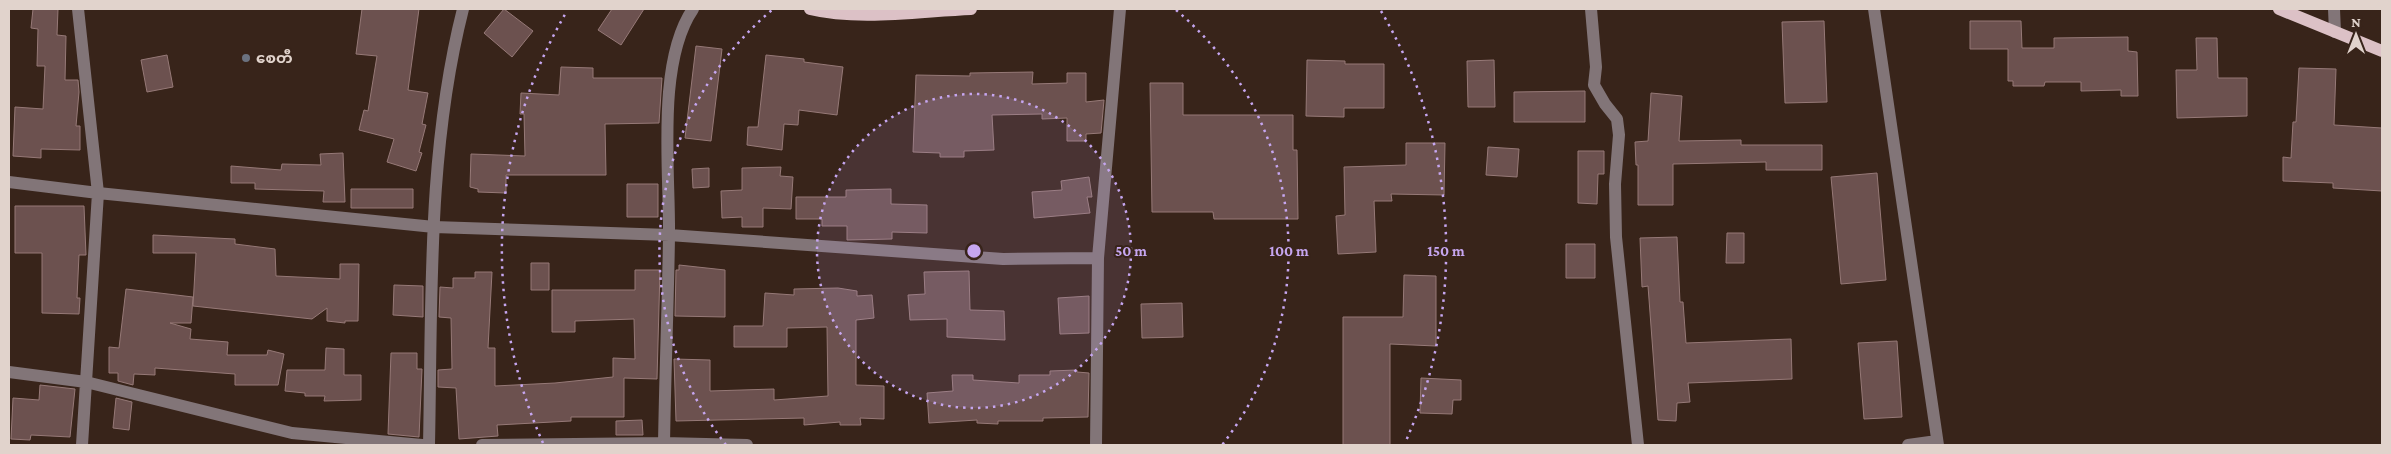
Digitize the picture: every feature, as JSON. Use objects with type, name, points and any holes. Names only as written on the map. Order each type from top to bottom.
[{"type":"main road","points":[[810,9],[823,12],[870,14],[971,9]]},
{"type":"main road","points":[[2279,9],[2382,51]]},
{"type":"street","points":[[78,9],[98,193],[82,445]]},
{"type":"street","points":[[429,445],[436,174],[451,55],[463,9]]},
{"type":"street","points":[[664,444],[669,235],[668,100],[674,56],[688,16],[693,9]]},
{"type":"street","points":[[1096,445],[1098,258],[1120,9]]},
{"type":"street","points":[[1591,9],[1596,67],[1594,86],[1617,119],[1619,135],[1615,184],[1616,237],[1638,445]]},
{"type":"street","points":[[1874,9],[1937,443],[1908,445]]},
{"type":"street","points":[[2334,9],[2335,32]]},
{"type":"street","points":[[9,182],[98,193],[434,227],[669,235],[1003,259],[1098,258]]},
{"type":"street","points":[[9,372],[86,382],[292,433],[422,445]]},
{"type":"street","points":[[482,445],[747,445]]},
{"type":"building","points":[[33,9],[58,9],[57,35],[66,36],[65,80],[78,80],[79,92],[76,126],[80,126],[80,150],[41,149],[41,158],[13,156],[15,107],[43,109],[45,66],[37,66],[38,29],[31,28]]},
{"type":"building","points":[[362,9],[419,9],[408,90],[428,93],[422,124],[426,125],[419,152],[422,153],[416,171],[387,162],[394,139],[359,130],[364,110],[368,111],[377,56],[356,54]]},
{"type":"building","points":[[504,9],[533,31],[512,57],[484,33]]},
{"type":"building","points":[[612,9],[644,9],[621,45],[598,30]]},
{"type":"building","points":[[1824,21],[1827,102],[1785,103],[1782,22]]},
{"type":"building","points":[[1970,21],[2021,21],[2022,48],[2054,48],[2054,38],[2128,37],[2128,51],[2137,52],[2138,96],[2121,96],[2121,90],[2081,91],[2081,82],[2045,82],[2044,86],[2013,86],[2013,81],[2008,81],[2008,49],[1970,49]]},
{"type":"building","points":[[2196,38],[2217,38],[2218,78],[2247,78],[2247,116],[2177,118],[2176,70],[2197,70]]},
{"type":"building","points":[[696,46],[722,49],[711,141],[685,138]]},
{"type":"building","points":[[167,55],[173,87],[147,92],[141,60]]},
{"type":"building","points":[[766,55],[804,59],[804,62],[843,67],[837,115],[799,110],[798,125],[784,124],[782,150],[747,145],[748,127],[758,127]]},
{"type":"building","points":[[1307,60],[1345,61],[1345,64],[1384,64],[1384,108],[1344,108],[1344,117],[1306,116]]},
{"type":"building","points":[[1494,60],[1495,107],[1468,107],[1467,61]]},
{"type":"building","points":[[561,67],[593,68],[593,78],[662,78],[659,123],[605,124],[606,175],[506,175],[506,193],[478,192],[478,189],[470,187],[471,154],[525,156],[524,114],[520,114],[521,93],[559,95]]},
{"type":"building","points":[[2299,68],[2336,69],[2334,125],[2382,128],[2382,191],[2333,188],[2333,183],[2283,181],[2283,157],[2291,158],[2293,122],[2296,122]]},
{"type":"building","points":[[1033,72],[1032,84],[1067,83],[1067,73],[1086,73],[1086,102],[1104,100],[1101,133],[1086,134],[1086,141],[1067,141],[1067,118],[1042,119],[1042,114],[992,115],[994,150],[964,151],[964,157],[940,157],[940,153],[913,152],[916,75],[970,76],[970,73]]},
{"type":"building","points":[[1150,83],[1183,83],[1183,115],[1293,115],[1293,150],[1297,150],[1298,219],[1214,219],[1213,212],[1152,212]]},
{"type":"building","points":[[1585,91],[1585,122],[1514,122],[1514,92]]},
{"type":"building","points":[[1651,93],[1682,96],[1679,141],[1741,140],[1741,145],[1822,145],[1822,170],[1766,170],[1766,162],[1673,164],[1673,205],[1638,205],[1638,165],[1636,165],[1635,142],[1648,141]]},
{"type":"building","points":[[1406,143],[1445,143],[1444,195],[1391,194],[1392,201],[1374,201],[1376,252],[1338,254],[1336,216],[1345,215],[1344,167],[1406,165]]},
{"type":"building","points":[[1488,147],[1519,149],[1517,177],[1486,175]]},
{"type":"building","points":[[1578,151],[1604,151],[1604,174],[1598,174],[1597,204],[1578,203]]},
{"type":"building","points":[[343,153],[345,202],[323,202],[324,191],[255,189],[255,183],[231,183],[231,166],[281,170],[282,164],[321,165],[320,154]]},
{"type":"building","points":[[781,167],[780,176],[793,177],[791,209],[763,208],[763,227],[742,227],[742,217],[722,218],[721,191],[742,190],[742,168]]},
{"type":"building","points":[[709,168],[709,187],[693,188],[692,169]]},
{"type":"building","points":[[1877,173],[1886,280],[1841,284],[1831,177]]},
{"type":"building","points":[[1089,177],[1092,197],[1087,197],[1090,213],[1034,218],[1032,192],[1062,190],[1061,181]]},
{"type":"building","points":[[627,184],[658,184],[658,217],[627,217]]},
{"type":"building","points":[[351,189],[413,189],[413,208],[351,208]]},
{"type":"building","points":[[891,189],[891,204],[927,205],[927,233],[892,232],[892,239],[847,240],[847,226],[822,226],[822,219],[796,219],[796,197],[846,197],[846,190]]},
{"type":"building","points":[[15,206],[84,206],[86,255],[79,255],[77,298],[80,298],[79,314],[42,313],[42,253],[15,253]]},
{"type":"building","points":[[1727,233],[1744,233],[1744,263],[1726,263]]},
{"type":"building","points":[[153,235],[235,239],[235,244],[275,249],[276,276],[340,279],[340,264],[359,264],[358,321],[345,321],[345,323],[327,321],[327,308],[312,319],[193,306],[196,253],[153,253]]},
{"type":"building","points":[[1677,237],[1680,302],[1683,302],[1686,343],[1791,339],[1792,379],[1688,383],[1690,402],[1677,403],[1676,421],[1658,420],[1648,286],[1642,287],[1640,238]]},
{"type":"building","points":[[1566,244],[1595,244],[1595,278],[1566,278]]},
{"type":"building","points":[[531,263],[549,263],[549,290],[531,290]]},
{"type":"building","points":[[679,265],[725,270],[725,317],[675,316],[676,270],[679,270]]},
{"type":"building","points":[[635,270],[660,270],[657,379],[624,378],[624,417],[571,417],[571,421],[497,425],[498,436],[459,439],[456,388],[438,387],[438,370],[452,369],[451,318],[439,317],[440,287],[453,288],[453,278],[475,278],[475,272],[492,272],[488,348],[495,348],[495,386],[555,383],[613,377],[613,358],[635,359],[634,319],[575,321],[575,332],[552,332],[552,290],[635,290]]},
{"type":"building","points":[[969,271],[970,310],[1004,311],[1005,340],[947,337],[947,319],[910,320],[908,295],[925,294],[924,272]]},
{"type":"building","points":[[1404,275],[1436,276],[1436,346],[1390,344],[1390,445],[1343,445],[1343,317],[1403,317]]},
{"type":"building","points":[[394,285],[423,286],[423,317],[393,315]]},
{"type":"building","points":[[838,288],[857,291],[857,296],[872,295],[874,318],[856,320],[856,385],[884,386],[884,419],[860,418],[861,425],[840,425],[840,422],[804,425],[804,418],[676,421],[674,359],[710,360],[710,391],[774,389],[774,400],[828,396],[827,327],[787,328],[787,347],[734,347],[734,326],[763,326],[765,293],[794,295],[794,289]]},
{"type":"building","points":[[126,289],[193,297],[191,323],[170,323],[191,329],[190,339],[228,342],[227,355],[267,355],[268,350],[284,354],[278,385],[235,385],[235,374],[155,368],[155,375],[134,374],[133,385],[118,381],[118,373],[109,373],[109,347],[119,348]]},
{"type":"building","points":[[1089,296],[1089,333],[1060,334],[1058,298]]},
{"type":"building","points":[[1182,303],[1183,337],[1142,338],[1141,304]]},
{"type":"building","points":[[1897,341],[1902,417],[1864,419],[1858,343]]},
{"type":"building","points":[[326,348],[344,349],[344,375],[361,375],[361,400],[324,401],[325,396],[305,396],[305,393],[285,391],[287,370],[325,370]]},
{"type":"building","points":[[391,353],[417,353],[417,369],[422,369],[419,437],[388,434]]},
{"type":"building","points":[[1077,370],[1077,372],[1089,373],[1088,417],[1043,418],[1043,421],[998,421],[998,424],[977,423],[977,420],[929,423],[927,393],[953,391],[952,375],[973,375],[973,380],[1019,383],[1019,375],[1050,375],[1050,371]]},
{"type":"building","points":[[1421,378],[1461,380],[1461,400],[1453,400],[1452,414],[1420,413]]},
{"type":"building","points":[[40,385],[75,389],[70,437],[31,435],[30,440],[11,439],[13,398],[39,400]]},
{"type":"building","points":[[116,398],[132,402],[129,430],[113,428]]},
{"type":"building","points":[[642,420],[643,435],[616,435],[616,421]]},
{"type":"place","name":"စေတီ","points":[[246,58]]}]
